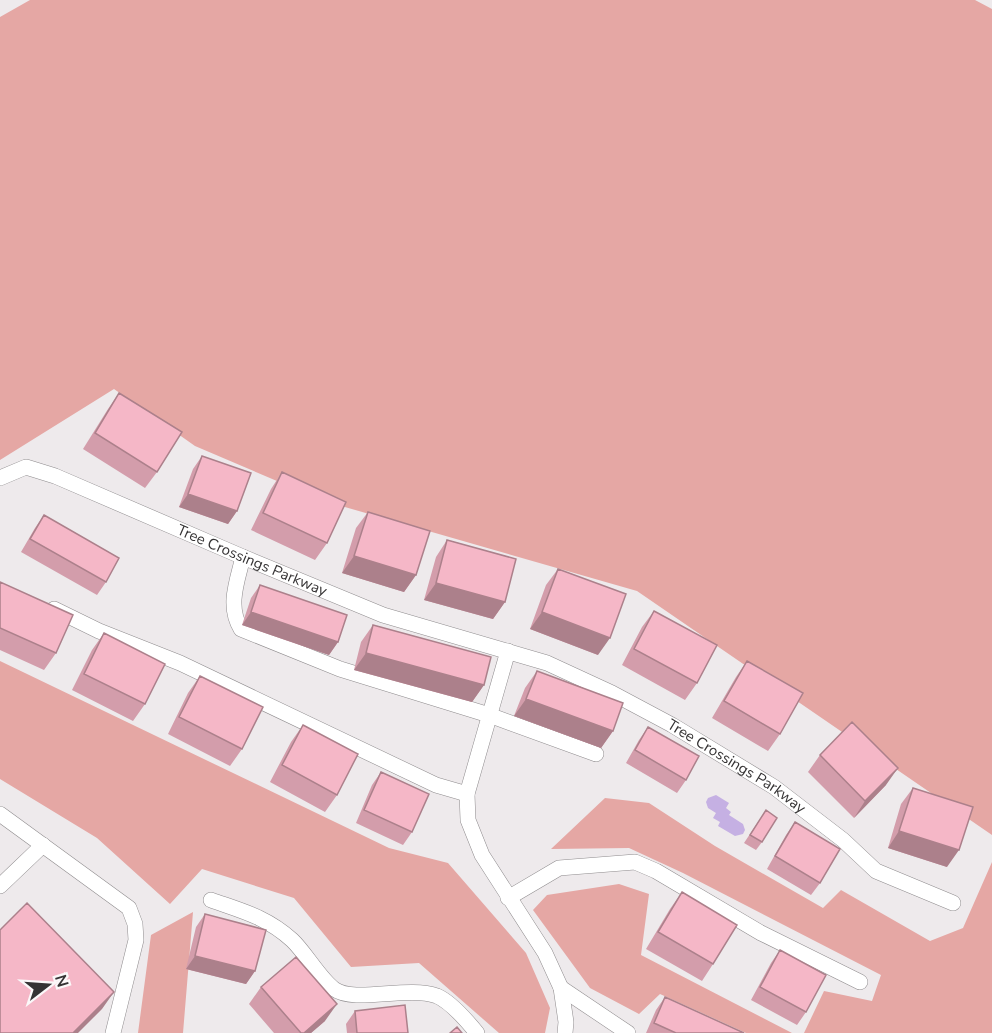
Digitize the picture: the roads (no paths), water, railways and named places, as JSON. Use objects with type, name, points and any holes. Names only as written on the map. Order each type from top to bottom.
[{"type":"street","name":"Tree Crossings Parkway","points":[[0,478],[27,467],[54,476],[383,615],[547,663],[612,693],[672,725],[774,786],[843,840],[876,871],[953,903]]},
{"type":"street","points":[[243,557],[233,599],[234,618],[241,629],[340,669],[489,715],[596,754]]},
{"type":"street","points":[[39,602],[99,630],[180,663],[436,785],[467,794]]},
{"type":"street","points":[[508,651],[467,794],[468,820],[482,855],[545,953],[561,988],[566,1022],[565,1033]]},
{"type":"street","points":[[0,814],[129,908],[135,924],[136,940],[113,1033]]},
{"type":"street","points":[[0,886],[43,845]]},
{"type":"street","points":[[508,898],[559,868],[635,862],[656,871],[761,933],[860,982]]},
{"type":"street","points":[[211,900],[264,918],[292,940],[334,989],[350,995],[413,991],[439,997],[464,1017],[477,1033]]},
{"type":"street","points":[[561,988],[628,1033]]}]
